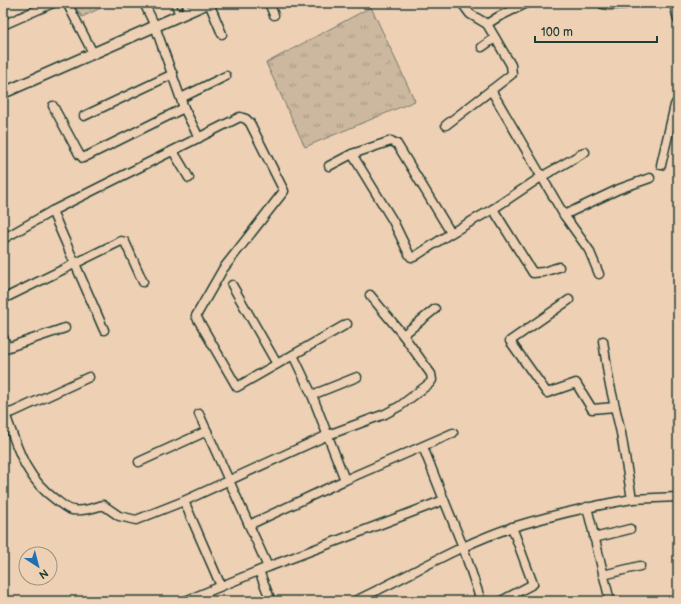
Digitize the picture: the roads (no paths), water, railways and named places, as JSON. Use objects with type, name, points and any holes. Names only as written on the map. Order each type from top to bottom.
[{"type":"street","points":[[3,25],[53,3]]},
{"type":"street","points":[[67,3],[94,53]]},
{"type":"street","points":[[144,3],[155,26],[184,108],[198,138]]},
{"type":"street","points":[[3,93],[178,16],[186,7],[209,3],[222,34]]},
{"type":"street","points":[[269,3],[274,16]]},
{"type":"street","points":[[446,125],[512,74],[511,65],[487,24],[470,14],[462,3]]},
{"type":"street","points":[[487,24],[527,3]]},
{"type":"street","points":[[603,3],[626,3]]},
{"type":"street","points":[[674,3],[678,20]]},
{"type":"street","points":[[482,47],[495,38]]},
{"type":"street","points":[[84,116],[171,71]]},
{"type":"street","points":[[181,98],[226,76]]},
{"type":"street","points":[[491,90],[564,215],[588,250],[599,274]]},
{"type":"street","points":[[660,165],[675,104],[678,100]]},
{"type":"street","points":[[53,106],[79,154],[83,158],[184,108]]},
{"type":"street","points":[[3,239],[52,212],[240,117],[250,122],[284,191],[223,269],[196,316],[237,387],[347,324]]},
{"type":"street","points":[[329,166],[352,154],[391,141],[397,144],[451,233]]},
{"type":"street","points":[[174,151],[189,178]]},
{"type":"street","points":[[352,154],[393,221],[411,257],[417,257],[451,233],[585,152]]},
{"type":"street","points":[[564,215],[619,189],[650,178]]},
{"type":"street","points":[[493,209],[534,273],[559,267]]},
{"type":"street","points":[[52,212],[104,330]]},
{"type":"street","points":[[3,299],[121,241],[124,241],[126,244],[143,282]]},
{"type":"street","points":[[232,285],[277,364]]},
{"type":"street","points":[[3,410],[21,457],[36,483],[52,497],[70,510],[87,510],[103,505],[119,516],[136,520],[184,501],[328,435],[385,414],[400,406],[430,384],[432,380],[431,374],[370,295]]},
{"type":"street","points":[[569,300],[510,340],[548,393],[576,383],[592,409],[615,408]]},
{"type":"street","points":[[402,335],[436,309]]},
{"type":"street","points":[[3,337],[5,348],[65,328]]},
{"type":"street","points":[[603,341],[609,381],[621,434],[632,499]]},
{"type":"street","points":[[293,354],[312,395],[345,480]]},
{"type":"street","points":[[3,410],[13,412],[89,377]]},
{"type":"street","points":[[312,395],[356,377]]},
{"type":"street","points":[[678,410],[678,424]]},
{"type":"street","points":[[199,414],[268,567]]},
{"type":"street","points":[[139,462],[207,431]]},
{"type":"street","points":[[249,525],[345,480],[453,433]]},
{"type":"street","points":[[423,447],[463,548],[481,601]]},
{"type":"street","points":[[355,601],[463,548],[512,527],[587,507],[632,499],[678,497]]},
{"type":"street","points":[[184,601],[268,567],[444,500]]},
{"type":"street","points":[[184,501],[221,586]]},
{"type":"street","points":[[587,507],[610,601]]},
{"type":"street","points":[[502,601],[533,584],[512,527]]},
{"type":"street","points":[[594,538],[630,529]]},
{"type":"street","points":[[603,575],[640,566]]},
{"type":"street","points":[[258,571],[271,601]]},
{"type":"lane","points":[[173,3],[178,16]]}]
